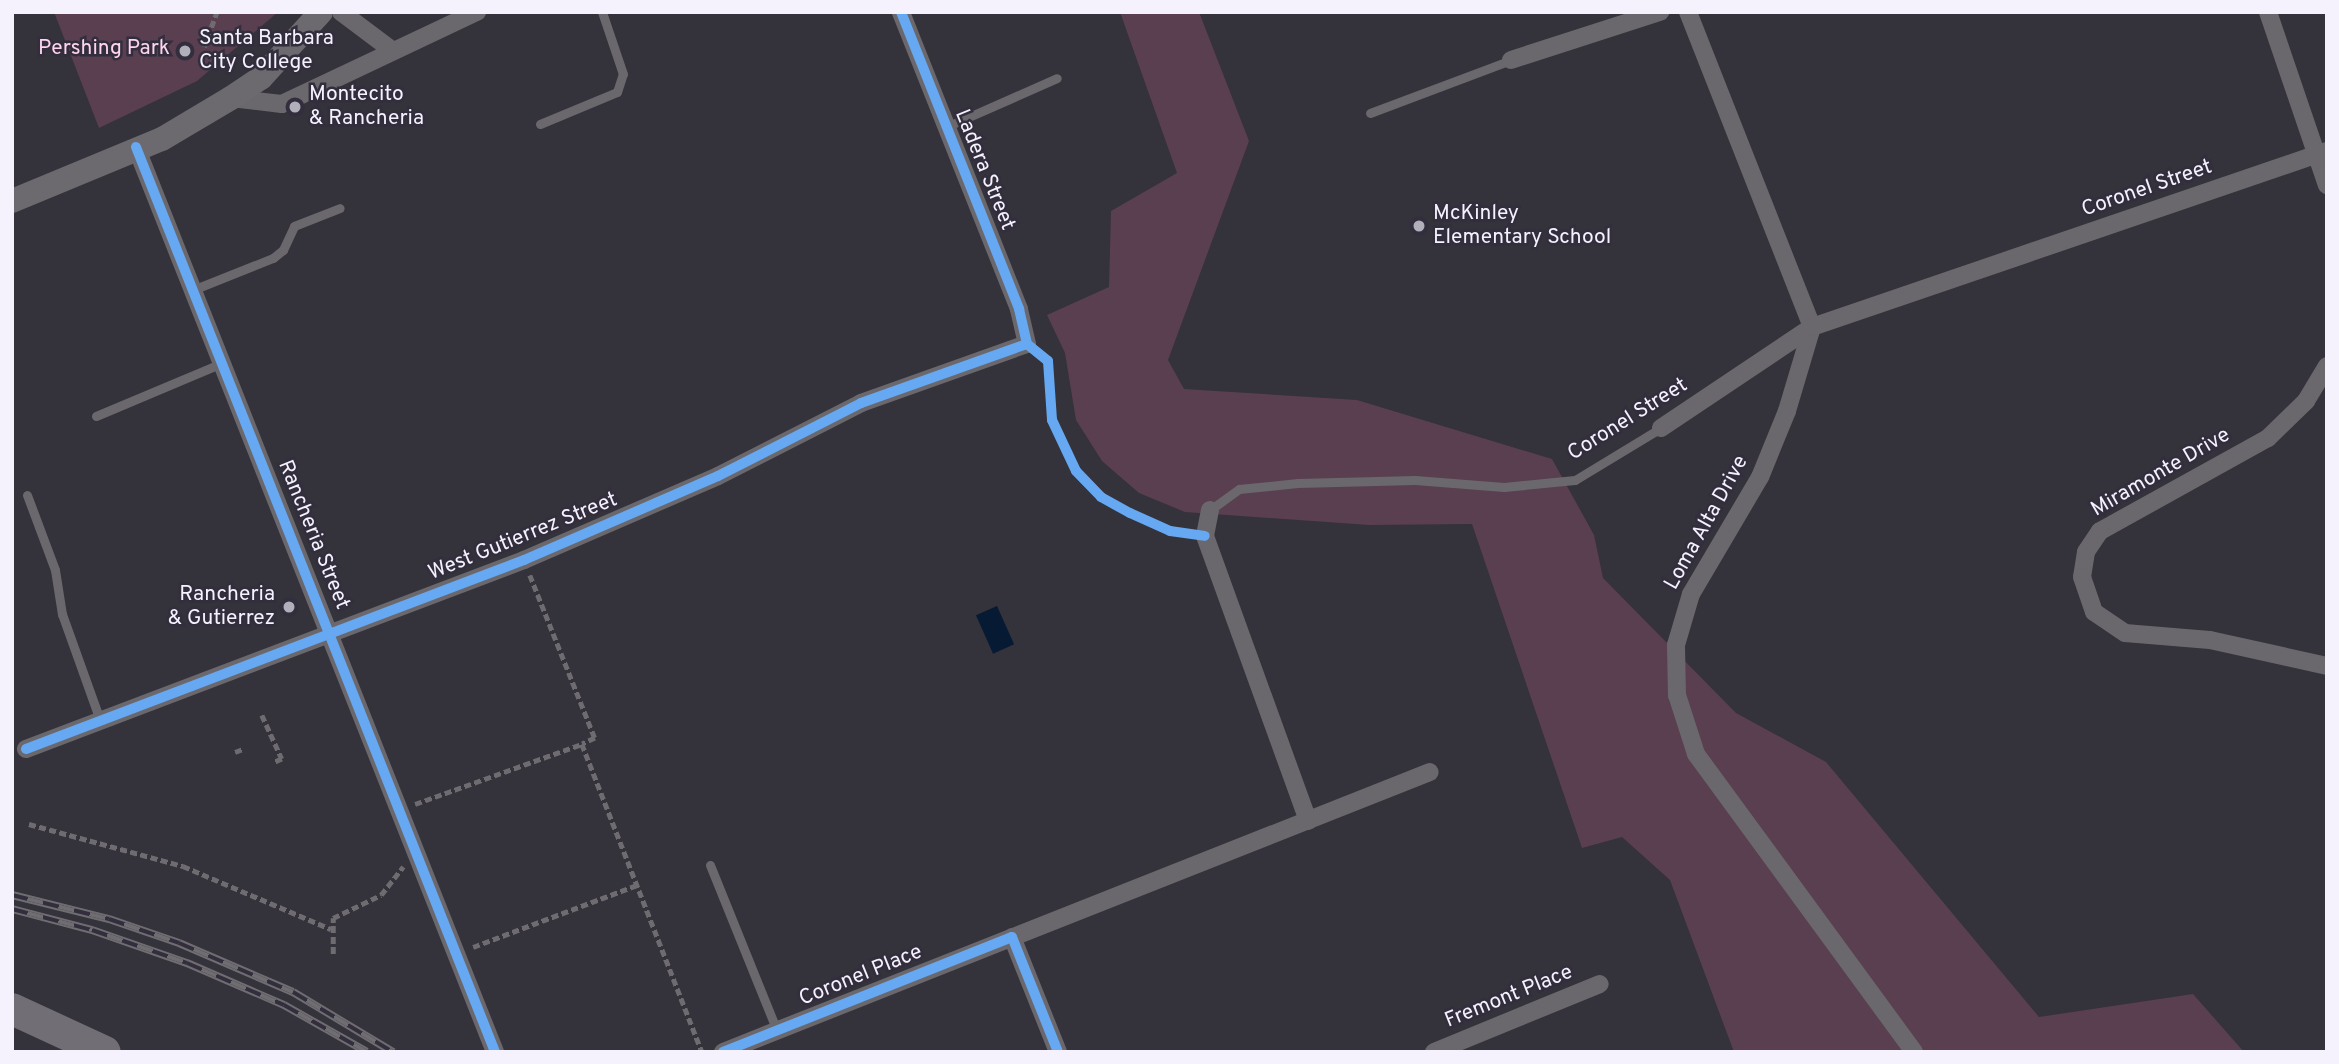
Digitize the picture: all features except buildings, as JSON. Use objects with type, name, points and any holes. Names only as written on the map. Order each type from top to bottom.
[{"type":"highway","points":[[12,1009],[105,1052]]},
{"type":"main road","points":[[12,201],[136,147],[162,139],[231,98],[261,78],[321,12]]},
{"type":"street","points":[[341,12],[393,51]]},
{"type":"street","points":[[231,98],[282,104],[477,12]]},
{"type":"street","name":"Ladera Street","points":[[901,12],[1018,309],[1027,344]]},
{"type":"street","points":[[1511,60],[1660,12]]},
{"type":"street","points":[[1688,12],[1812,327]]},
{"type":"street","points":[[2268,12],[2322,153],[2327,185]]},
{"type":"street","name":"Rancheria Street","points":[[136,147],[332,633],[495,1052]]},
{"type":"street","name":"Coronel Street","points":[[1661,428],[1812,327],[2322,153]]},
{"type":"street","name":"Loma Alta Drive","points":[[1812,327],[1787,411],[1760,477],[1691,594],[1676,645],[1677,695],[1696,754],[1914,1052]]},
{"type":"street","name":"West Gutierrez Street","points":[[26,749],[524,560],[719,476],[861,403],[1027,344]]},
{"type":"street","name":"Miramonte Drive","points":[[2327,366],[2306,401],[2268,438],[2100,531],[2086,552],[2081,577],[2094,612],[2125,634],[2210,640],[2327,666]]},
{"type":"street","name":"Coronel Street","points":[[1210,510],[1205,536],[1308,821]]},
{"type":"street","name":"Coronel Place","points":[[723,1052],[1430,772]]},
{"type":"street","points":[[1012,937],[1058,1052]]},
{"type":"street","name":"Fremont Place","points":[[1434,1052],[1600,984]]},
{"type":"lane","points":[[540,124],[617,92],[623,74],[602,12]]},
{"type":"lane","points":[[1370,113],[1511,60]]},
{"type":"lane","points":[[946,127],[1057,78]]},
{"type":"lane","points":[[195,289],[273,258],[283,250],[294,226],[340,208]]},
{"type":"lane","points":[[96,416],[224,362]]},
{"type":"lane","name":"Coronel Street","points":[[1210,510],[1239,489],[1298,483],[1415,480],[1504,487],[1575,480],[1661,428]]},
{"type":"lane","points":[[27,495],[55,570],[62,614],[100,720]]},
{"type":"lane","points":[[710,865],[777,1031]]},
{"type":"path","points":[[206,51],[217,12]]},
{"type":"path","points":[[194,24],[206,51]]},
{"type":"path","points":[[400,809],[595,738],[524,560]]},
{"type":"path","points":[[262,715],[282,759],[275,762]]},
{"type":"path","points":[[582,744],[702,1052]]},
{"type":"path","points":[[235,752],[243,749]]},
{"type":"path","points":[[29,824],[183,866],[331,929]]},
{"type":"path","points":[[333,954],[333,918],[381,895],[416,849]]},
{"type":"path","points":[[456,953],[637,885]]},
{"type":"green space","name":"Pershing Park","points":[[54,12],[278,12],[197,81],[99,128]]},
{"type":"green space","points":[[1120,12],[1199,12],[1249,141],[1168,360],[1184,389],[1357,400],[1552,459],[1594,535],[1603,578],[1736,713],[1826,762],[2039,1017],[2193,994],[2244,1052],[1734,1052],[1670,880],[1622,837],[1582,848],[1472,524],[1369,525],[1185,512],[1139,493],[1102,461],[1076,420],[1065,353],[1047,315],[1109,287],[1111,211],[1177,173]]},
{"type":"water","points":[[997,606],[1014,644],[993,654],[976,615]]},
{"type":"railway","points":[[12,895],[109,919],[179,943],[293,992],[393,1052]]},
{"type":"railway","points":[[12,909],[92,930],[187,963],[284,1005],[367,1052]]},
{"type":"cycle path","points":[[901,12],[1019,309],[1027,344]]},
{"type":"cycle path","points":[[136,147],[495,1052]]},
{"type":"cycle path","points":[[1027,344],[1048,361],[1052,420],[1076,471],[1101,497],[1130,513],[1170,531],[1205,536]]},
{"type":"cycle path","points":[[26,749],[524,560],[718,476],[861,403],[1027,344]]},
{"type":"cycle path","points":[[723,1052],[1012,937],[1058,1052]]},
{"type":"place","name":"Santa Barbara City College","points":[[185,51]]},
{"type":"place","name":"Montecito & Rancheria","points":[[295,107]]},
{"type":"place","name":"McKinley Elementary School","points":[[1419,226]]},
{"type":"place","name":"Rancheria & Gutierrez","points":[[289,607]]}]
